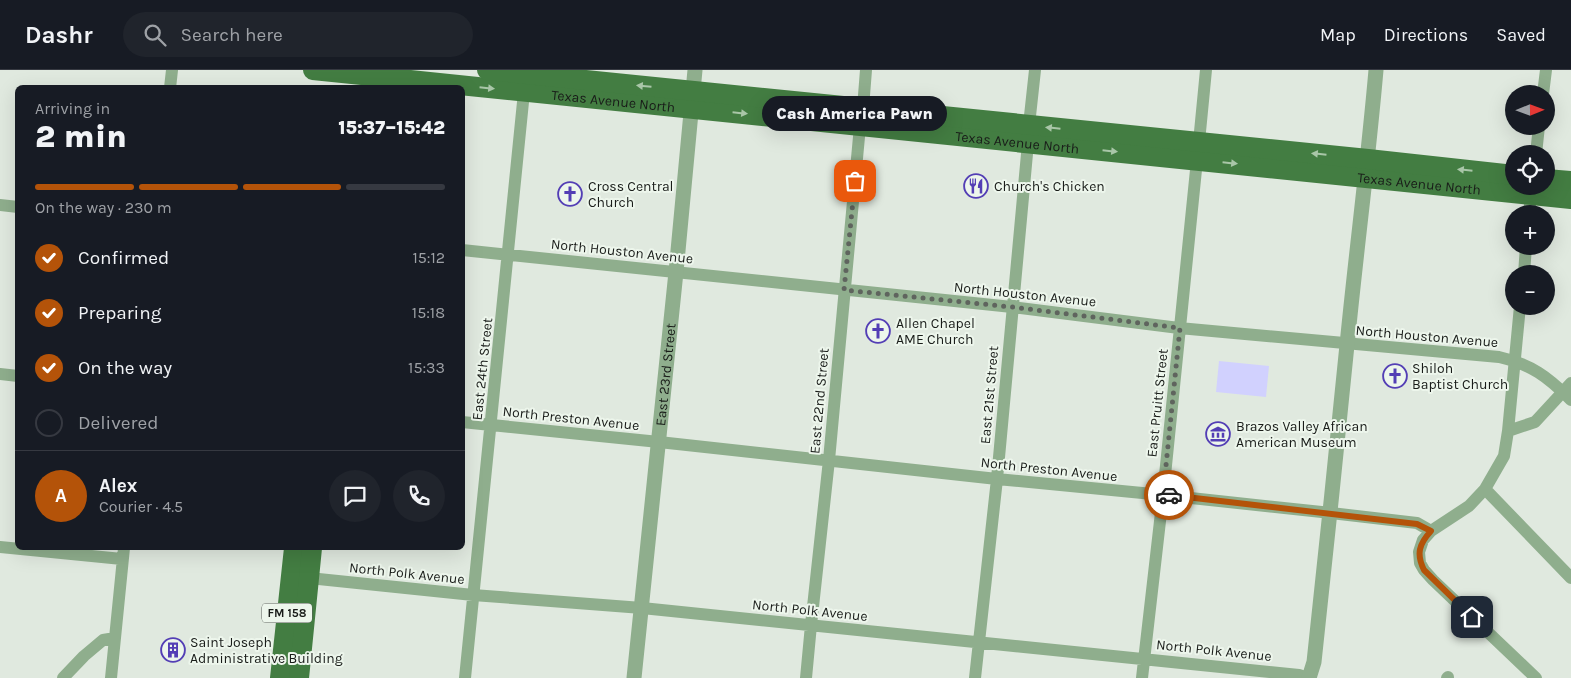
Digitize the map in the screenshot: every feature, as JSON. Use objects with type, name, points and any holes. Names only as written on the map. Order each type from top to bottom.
[{"type":"main road","name":"Texas Avenue North","points":[[313,70],[351,80],[525,78]]},
{"type":"main road","name":"Texas Avenue North","points":[[487,70],[525,78],[692,99],[861,117],[1367,168],[1505,175]]},
{"type":"main road","name":"Texas Avenue North","points":[[1367,168],[1530,204],[1571,199]]},
{"type":"main road","points":[[1555,179],[1571,181]]},
{"type":"main road","name":"FM 158","points":[[280,678],[294,550]]},
{"type":"main road","name":"FM 158","points":[[299,678],[312,550]]},
{"type":"street","points":[[170,85],[172,70]]},
{"type":"street","name":"East 23rd Street","points":[[634,678],[695,70]]},
{"type":"street","name":"East 22nd Street","points":[[806,678],[866,70]]},
{"type":"street","name":"East 21st Street","points":[[976,678],[997,479],[1035,70]]},
{"type":"street","name":"East Pruitt Street","points":[[1142,678],[1163,495],[1206,70]]},
{"type":"street","points":[[1308,678],[1314,662],[1331,513],[1376,70]]},
{"type":"street","points":[[1544,85],[1546,70]]},
{"type":"street","name":"East 24th Street","points":[[465,678],[509,254],[525,78]]},
{"type":"street","points":[[0,205],[15,207]]},
{"type":"street","name":"North Houston Avenue","points":[[465,250],[1012,307],[1180,328],[1499,357],[1515,360],[1530,367],[1568,392]]},
{"type":"street","points":[[1519,315],[1504,456],[1486,489],[1469,506],[1431,531],[1423,540],[1419,552],[1420,563],[1424,570],[1536,678]]},
{"type":"street","points":[[0,374],[15,376]]},
{"type":"street","points":[[1508,431],[1535,422],[1568,392]]},
{"type":"street","name":"North Preston Avenue","points":[[465,422],[1331,513],[1417,524],[1431,531]]},
{"type":"street","points":[[1486,489],[1571,578]]},
{"type":"street","points":[[0,547],[15,548]]},
{"type":"street","points":[[62,550],[123,553],[111,678]]},
{"type":"street","name":"North Polk Avenue","points":[[309,578],[473,595],[642,608],[1144,658],[1299,674],[1308,678]]},
{"type":"street","points":[[63,678],[103,640],[114,638]]},
{"type":"shaded area","points":[[1219,361],[1269,366],[1266,397],[1216,392]]},
{"type":"way so far","points":[[855,181],[844,290],[1012,307],[1180,328],[1163,495],[1169,495]]},
{"type":"place","name":"Cash America Pawn","points":[[855,181]]},
{"type":"place","name":"Church's Chicken","points":[[976,186]]},
{"type":"place","name":"Cross Central Church","points":[[570,194]]},
{"type":"place","name":"Allen Chapel AME Church","points":[[878,331]]},
{"type":"place","name":"Shiloh Baptist Church","points":[[1395,376]]},
{"type":"place","name":"Brazos Valley African American Museum","points":[[1218,434]]},
{"type":"place","name":"Saint Joseph Administrative Building","points":[[173,650]]},
{"type":"route","points":[[1169,495],[1417,524],[1431,531],[1423,540],[1419,552],[1420,563],[1424,570],[1472,617]]}]
